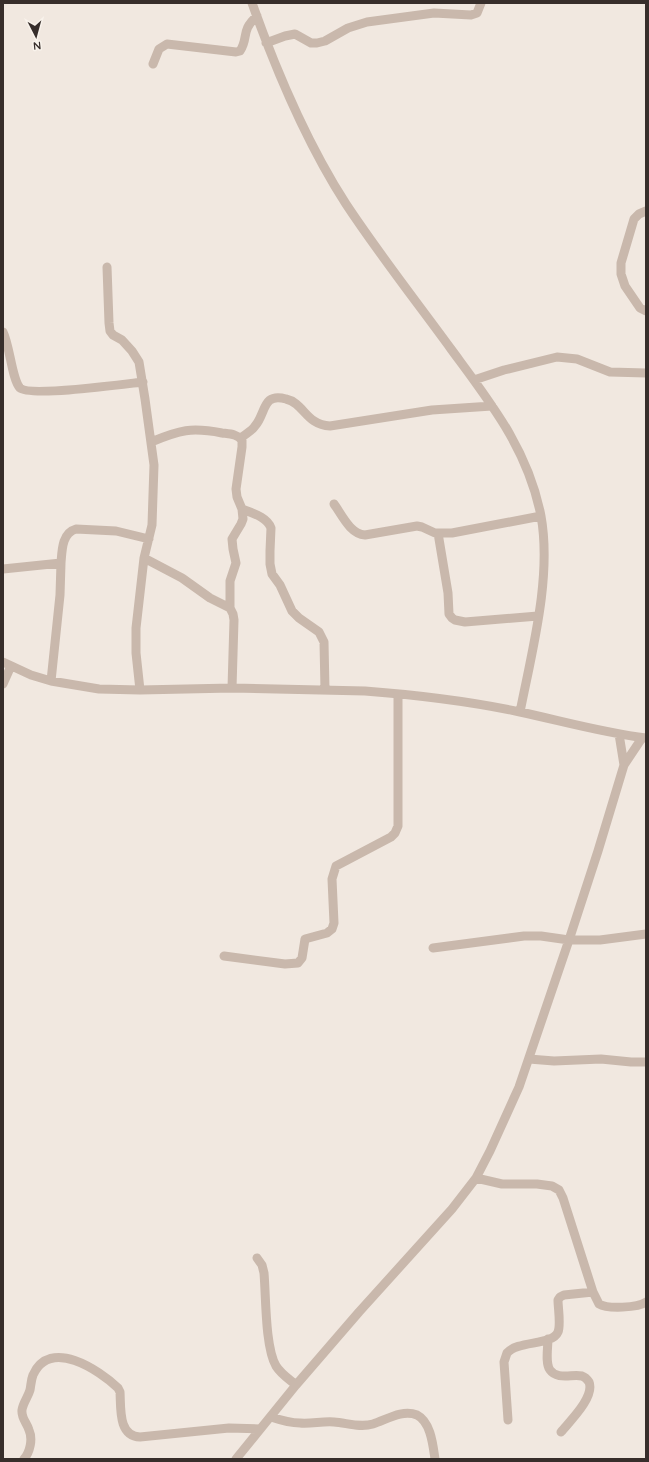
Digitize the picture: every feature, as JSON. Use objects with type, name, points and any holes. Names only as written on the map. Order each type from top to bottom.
[{"type":"street","points":[[252,3],[266,43],[302,127],[346,204],[389,266],[474,380],[513,437],[523,459],[533,486],[541,516],[544,562],[538,616],[520,712]]},
{"type":"street","points":[[266,43],[295,34],[312,43],[317,43],[324,41],[354,25],[383,19],[434,13],[471,16],[478,13],[481,3]]},
{"type":"street","points":[[153,64],[159,50],[167,44],[236,52],[240,51],[246,28],[257,16]]},
{"type":"street","points":[[646,212],[639,214],[634,219],[621,263],[621,274],[625,286],[640,308],[646,311]]},
{"type":"street","points":[[108,267],[110,331],[113,335],[122,340],[132,351],[138,362],[154,465],[152,525],[144,558],[136,628],[136,653],[140,690]]},
{"type":"street","points":[[3,332],[6,350],[16,381],[20,388],[25,391],[43,392],[142,382]]},
{"type":"street","points":[[474,380],[504,370],[557,358],[577,359],[610,372],[646,373]]},
{"type":"street","points":[[240,438],[255,427],[266,403],[275,398],[289,400],[314,422],[319,425],[330,426],[425,411],[492,406]]},
{"type":"street","points":[[151,442],[169,435],[196,429],[236,435],[242,440],[236,489],[242,509],[241,524],[232,539],[236,564],[230,581],[230,608],[234,620],[232,688]]},
{"type":"street","points":[[334,504],[350,527],[362,535],[417,526],[438,533],[472,530],[541,516]]},
{"type":"street","points":[[242,509],[256,514],[270,524],[270,564],[272,574],[280,585],[292,611],[299,618],[319,632],[323,637],[325,649],[325,690]]},
{"type":"street","points":[[51,681],[60,595],[61,563],[65,538],[70,531],[76,529],[116,531],[149,539]]},
{"type":"street","points":[[438,533],[450,614],[452,618],[465,622],[538,616]]},
{"type":"street","points":[[144,558],[182,578],[206,596],[230,608]]},
{"type":"street","points":[[3,569],[61,563]]},
{"type":"street","points":[[3,684],[7,664],[31,675],[51,681],[99,689],[140,690],[232,688],[365,691],[462,701],[644,738],[624,765],[598,851],[529,1059],[508,1113],[476,1178],[452,1209],[359,1312],[296,1385],[236,1459]]},
{"type":"street","points":[[224,956],[295,964],[300,962],[302,958],[305,938],[327,932],[332,929],[334,923],[332,879],[336,866],[391,837],[395,833],[398,826],[398,694]]},
{"type":"street","points":[[619,734],[624,765]]},
{"type":"street","points":[[433,948],[524,936],[569,940],[611,940],[646,934]]},
{"type":"street","points":[[529,1059],[554,1061],[601,1059],[646,1062]]},
{"type":"street","points":[[476,1178],[502,1184],[546,1184],[556,1187],[563,1198],[593,1292],[599,1304],[604,1306],[639,1305],[646,1302]]},
{"type":"street","points":[[257,1258],[262,1265],[264,1273],[268,1333],[273,1358],[280,1371],[296,1385]]},
{"type":"street","points":[[508,1420],[504,1362],[507,1354],[519,1346],[553,1337],[558,1332],[558,1300],[560,1297],[564,1295],[593,1292]]},
{"type":"street","points":[[548,1339],[548,1364],[551,1372],[557,1375],[582,1376],[587,1380],[589,1385],[588,1395],[584,1402],[561,1432]]},
{"type":"street","points":[[24,1459],[27,1455],[31,1440],[29,1429],[22,1416],[23,1407],[29,1392],[31,1380],[35,1371],[48,1359],[55,1357],[80,1362],[94,1369],[118,1388],[120,1392],[123,1426],[128,1433],[132,1435],[140,1437],[229,1428],[260,1429]]},
{"type":"street","points":[[270,1417],[300,1423],[332,1422],[366,1426],[391,1417],[413,1414],[420,1417],[428,1430],[434,1459]]}]
